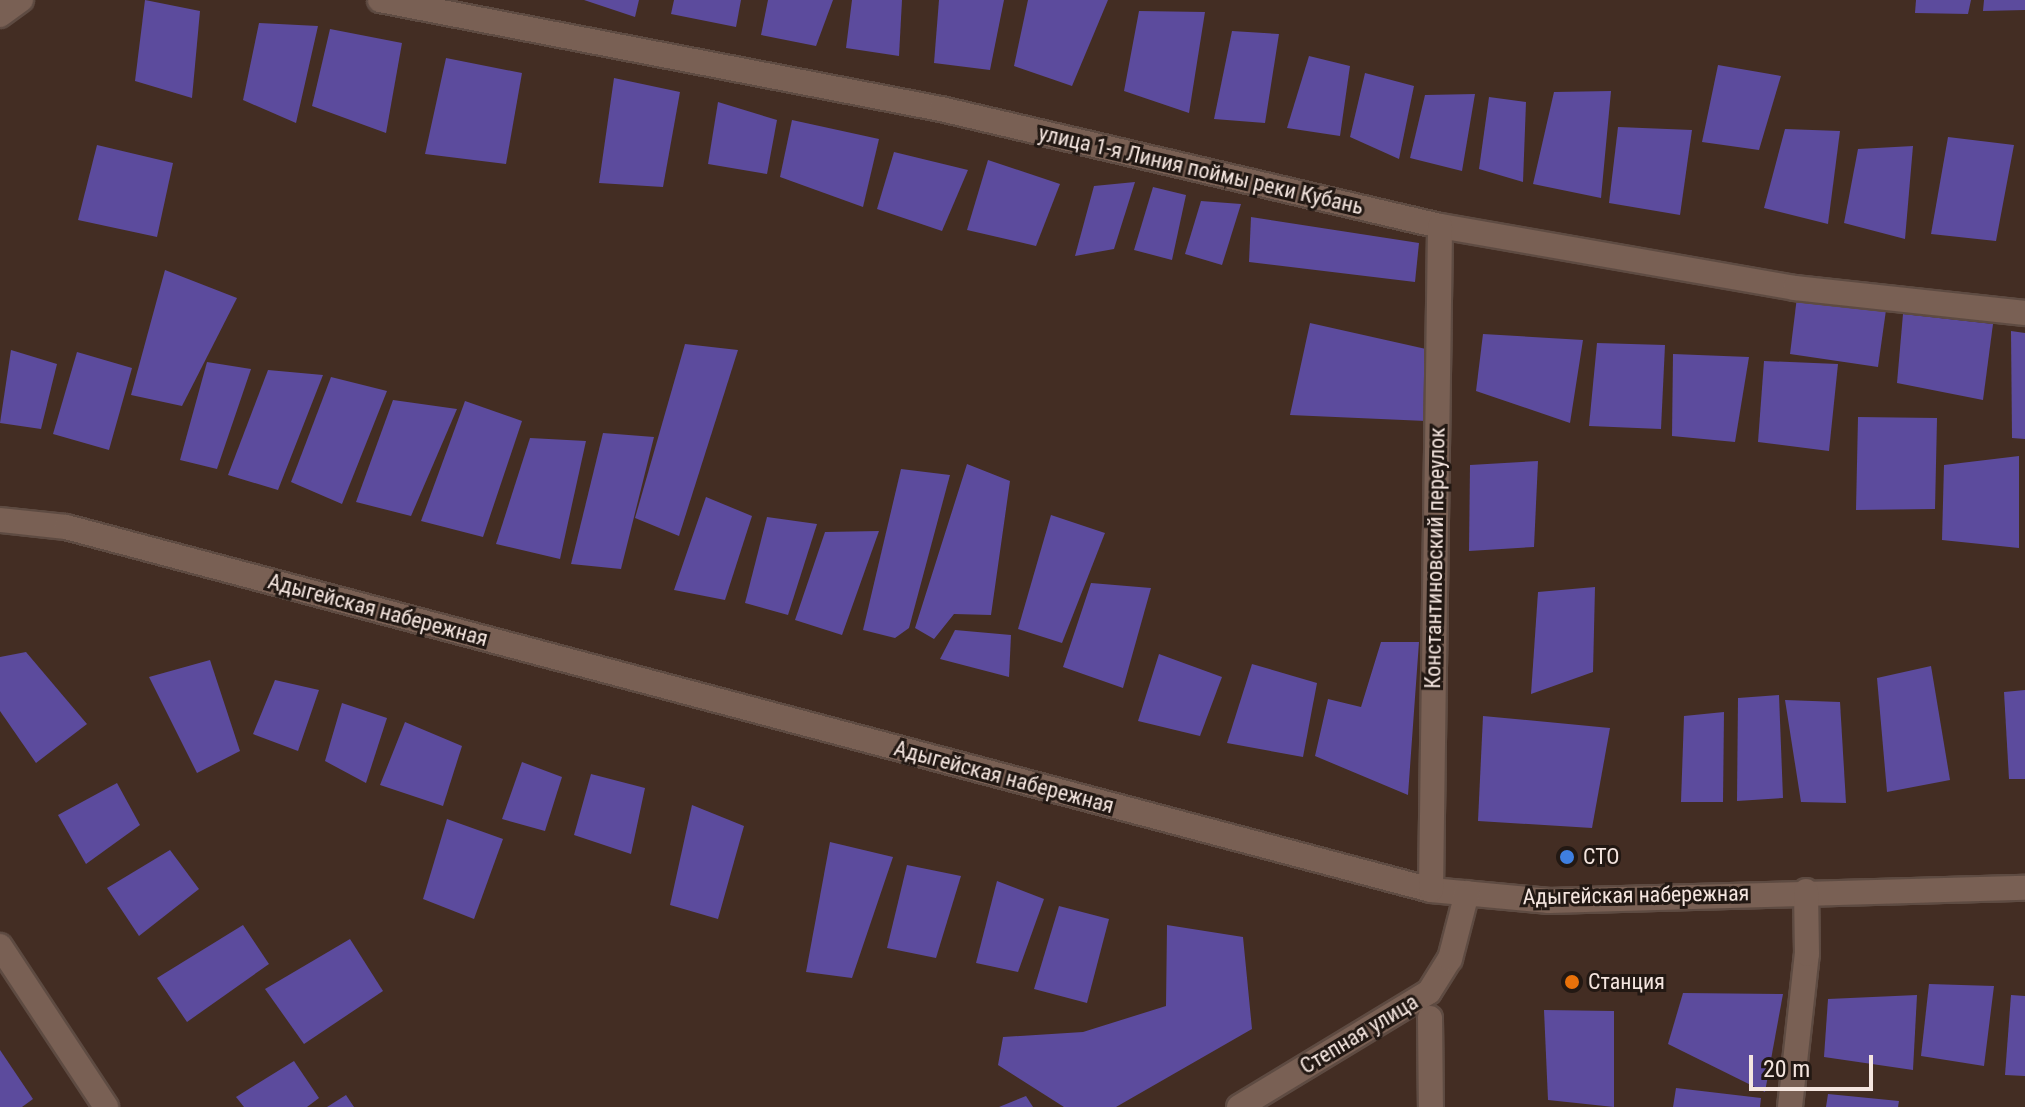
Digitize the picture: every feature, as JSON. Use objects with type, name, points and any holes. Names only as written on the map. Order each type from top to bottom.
[{"type":"street","points":[[0,15],[21,0]]},
{"type":"street","name":"улица 1-я Линия поймы реки Кубань","points":[[380,0],[471,8],[941,109],[1440,226],[1795,288],[2025,313]]},
{"type":"street","name":"Константиновский переулок","points":[[1431,890],[1440,226]]},
{"type":"street","name":"Адыгейская набережная","points":[[0,520],[66,527],[1431,890],[1549,901],[1806,891],[2025,888]]},
{"type":"street","points":[[1790,1107],[1807,954],[1806,891]]},
{"type":"street","name":"Степная улица","points":[[1239,1107],[1429,992],[1450,959],[1467,893]]},
{"type":"street","points":[[0,946],[106,1107]]},
{"type":"street","points":[[1430,1018],[1431,1107]]},
{"type":"building","points":[[145,0],[200,11],[192,98],[135,81]]},
{"type":"building","points":[[584,0],[639,0],[635,17]]},
{"type":"building","points":[[674,0],[741,0],[736,27],[671,14]]},
{"type":"building","points":[[768,0],[833,0],[816,46],[761,35]]},
{"type":"building","points":[[852,0],[902,0],[899,56],[846,48]]},
{"type":"building","points":[[939,0],[1004,0],[990,70],[934,63]]},
{"type":"building","points":[[1028,0],[1108,0],[1072,86],[1014,66]]},
{"type":"building","points":[[1916,0],[1971,0],[1968,14],[1915,13]]},
{"type":"building","points":[[1984,0],[2025,0],[2025,10],[1983,11]]},
{"type":"building","points":[[1139,11],[1205,12],[1189,113],[1124,91]]},
{"type":"building","points":[[259,23],[318,26],[296,123],[243,100]]},
{"type":"building","points":[[330,29],[402,43],[386,133],[312,106]]},
{"type":"building","points":[[1232,31],[1279,34],[1265,123],[1214,119]]},
{"type":"building","points":[[1309,56],[1350,66],[1340,136],[1287,128]]},
{"type":"building","points":[[446,58],[522,73],[506,164],[425,154]]},
{"type":"building","points":[[1718,65],[1781,76],[1759,150],[1702,142]]},
{"type":"building","points":[[1365,73],[1414,86],[1399,159],[1350,137]]},
{"type":"building","points":[[614,78],[680,92],[663,187],[599,183]]},
{"type":"building","points":[[1611,91],[1601,198],[1533,184],[1554,92]]},
{"type":"building","points":[[1475,94],[1462,171],[1410,158],[1425,95]]},
{"type":"building","points":[[1489,97],[1526,102],[1523,182],[1479,169]]},
{"type":"building","points":[[718,102],[777,120],[767,174],[708,164]]},
{"type":"building","points":[[792,120],[879,139],[863,207],[780,177]]},
{"type":"building","points":[[1618,127],[1692,130],[1680,215],[1609,203]]},
{"type":"building","points":[[1785,129],[1840,131],[1828,224],[1764,208]]},
{"type":"building","points":[[1948,137],[2014,145],[1996,241],[1931,234]]},
{"type":"building","points":[[97,145],[173,163],[157,237],[78,220]]},
{"type":"building","points":[[1913,146],[1905,239],[1844,223],[1858,149]]},
{"type":"building","points":[[894,152],[968,170],[942,231],[877,209]]},
{"type":"building","points":[[988,160],[1060,184],[1036,246],[967,230]]},
{"type":"building","points":[[1135,182],[1114,249],[1075,256],[1094,186]]},
{"type":"building","points":[[1153,187],[1186,195],[1172,260],[1134,250]]},
{"type":"building","points":[[1201,201],[1241,204],[1222,265],[1185,254]]},
{"type":"building","points":[[1251,217],[1419,243],[1415,282],[1249,262]]},
{"type":"building","points":[[165,270],[237,298],[182,406],[131,395]]},
{"type":"building","points":[[1797,297],[1886,310],[1878,367],[1790,354]]},
{"type":"building","points":[[1903,314],[1993,324],[1983,400],[1897,383]]},
{"type":"building","points":[[1310,323],[1426,349],[1426,421],[1290,415]]},
{"type":"building","points":[[2011,331],[2025,333],[2025,439],[2012,438]]},
{"type":"building","points":[[1483,334],[1583,340],[1570,423],[1476,391]]},
{"type":"building","points":[[1597,343],[1665,345],[1661,429],[1589,426]]},
{"type":"building","points":[[685,344],[738,350],[679,536],[635,518]]},
{"type":"building","points":[[11,350],[57,364],[41,429],[0,423]]},
{"type":"building","points":[[77,352],[132,368],[109,450],[53,434]]},
{"type":"building","points":[[1673,354],[1749,357],[1735,442],[1672,436]]},
{"type":"building","points":[[1764,361],[1838,364],[1829,451],[1758,442]]},
{"type":"building","points":[[207,362],[251,369],[217,469],[180,460]]},
{"type":"building","points":[[268,370],[323,375],[278,490],[228,475]]},
{"type":"building","points":[[331,377],[387,391],[342,504],[291,482]]},
{"type":"building","points":[[393,400],[457,409],[411,516],[356,502]]},
{"type":"building","points":[[465,401],[522,421],[483,537],[421,521]]},
{"type":"building","points":[[1858,417],[1937,418],[1935,509],[1856,510]]},
{"type":"building","points":[[603,433],[654,437],[621,569],[571,564]]},
{"type":"building","points":[[530,438],[586,441],[560,559],[496,544]]},
{"type":"building","points":[[2019,456],[2019,548],[1942,540],[1944,465]]},
{"type":"building","points":[[1538,461],[1534,547],[1469,551],[1470,465]]},
{"type":"building","points":[[967,464],[1010,481],[991,615],[954,614],[934,639],[915,628]]},
{"type":"building","points":[[901,469],[950,475],[909,628],[895,638],[863,630]]},
{"type":"building","points":[[706,497],[752,516],[725,600],[674,590]]},
{"type":"building","points":[[1051,515],[1105,533],[1062,643],[1018,629]]},
{"type":"building","points":[[767,517],[817,524],[788,615],[745,603]]},
{"type":"building","points":[[879,531],[842,635],[795,620],[825,532]]},
{"type":"building","points":[[1091,583],[1151,588],[1123,688],[1063,667]]},
{"type":"building","points":[[1595,587],[1593,672],[1531,694],[1538,592]]},
{"type":"building","points":[[955,630],[1011,635],[1009,677],[940,659]]},
{"type":"building","points":[[1381,642],[1419,642],[1408,795],[1315,756],[1328,699],[1361,707]]},
{"type":"building","points":[[26,652],[87,724],[36,763],[0,711],[0,657]]},
{"type":"building","points":[[1159,654],[1222,677],[1200,736],[1138,721]]},
{"type":"building","points":[[210,660],[240,751],[197,773],[149,677]]},
{"type":"building","points":[[1252,664],[1317,683],[1303,757],[1227,743]]},
{"type":"building","points":[[1931,666],[1950,780],[1887,792],[1877,678]]},
{"type":"building","points":[[275,680],[319,690],[298,751],[253,734]]},
{"type":"building","points":[[2025,690],[2025,779],[2009,779],[2004,692]]},
{"type":"building","points":[[1779,695],[1783,798],[1737,801],[1738,698]]},
{"type":"building","points":[[1785,700],[1840,702],[1846,803],[1801,802]]},
{"type":"building","points":[[342,703],[387,718],[366,783],[325,761]]},
{"type":"building","points":[[1724,712],[1723,802],[1681,802],[1684,716]]},
{"type":"building","points":[[1483,716],[1610,728],[1592,828],[1478,821]]},
{"type":"building","points":[[405,722],[462,746],[443,806],[380,785]]},
{"type":"building","points":[[522,762],[562,777],[545,831],[502,819]]},
{"type":"building","points":[[591,774],[645,788],[631,854],[574,835]]},
{"type":"building","points":[[117,783],[140,825],[86,864],[58,815]]},
{"type":"building","points":[[692,805],[744,826],[718,919],[670,905]]},
{"type":"building","points":[[447,819],[503,839],[474,919],[423,899]]},
{"type":"building","points":[[830,842],[893,857],[852,978],[806,972]]},
{"type":"building","points":[[170,850],[199,889],[139,936],[107,888]]},
{"type":"building","points":[[907,865],[961,876],[936,958],[887,948]]},
{"type":"building","points":[[997,881],[1044,899],[1018,972],[976,963]]},
{"type":"building","points":[[1059,906],[1109,919],[1087,1003],[1034,989]]},
{"type":"building","points":[[243,925],[269,964],[187,1022],[157,978]]},
{"type":"building","points":[[1167,925],[1243,937],[1252,1029],[1116,1107],[1064,1107],[998,1065],[1003,1037],[1083,1032],[1166,1006]]},
{"type":"building","points":[[350,939],[383,991],[304,1044],[265,989]]},
{"type":"building","points":[[1929,984],[1994,986],[1984,1066],[1921,1056]]},
{"type":"building","points":[[1683,993],[1783,994],[1765,1092],[1668,1044]]},
{"type":"building","points":[[1917,995],[1913,1070],[1824,1057],[1828,999]]},
{"type":"building","points":[[2011,995],[2025,996],[2025,1076],[2005,1075]]},
{"type":"building","points":[[1544,1010],[1614,1011],[1614,1107],[1548,1100]]},
{"type":"building","points":[[0,1050],[33,1099],[22,1107],[0,1107]]},
{"type":"building","points":[[294,1061],[319,1098],[307,1107],[244,1107],[236,1097]]},
{"type":"building","points":[[1676,1088],[1761,1098],[1760,1107],[1673,1107]]},
{"type":"building","points":[[1828,1094],[1899,1101],[1898,1107],[1826,1107]]},
{"type":"building","points":[[346,1095],[354,1107],[327,1107]]},
{"type":"building","points":[[1026,1096],[1033,1107],[999,1107]]},
{"type":"place","name":"СТО","points":[[1567,857]]},
{"type":"place","name":"Станция","points":[[1572,982]]}]
